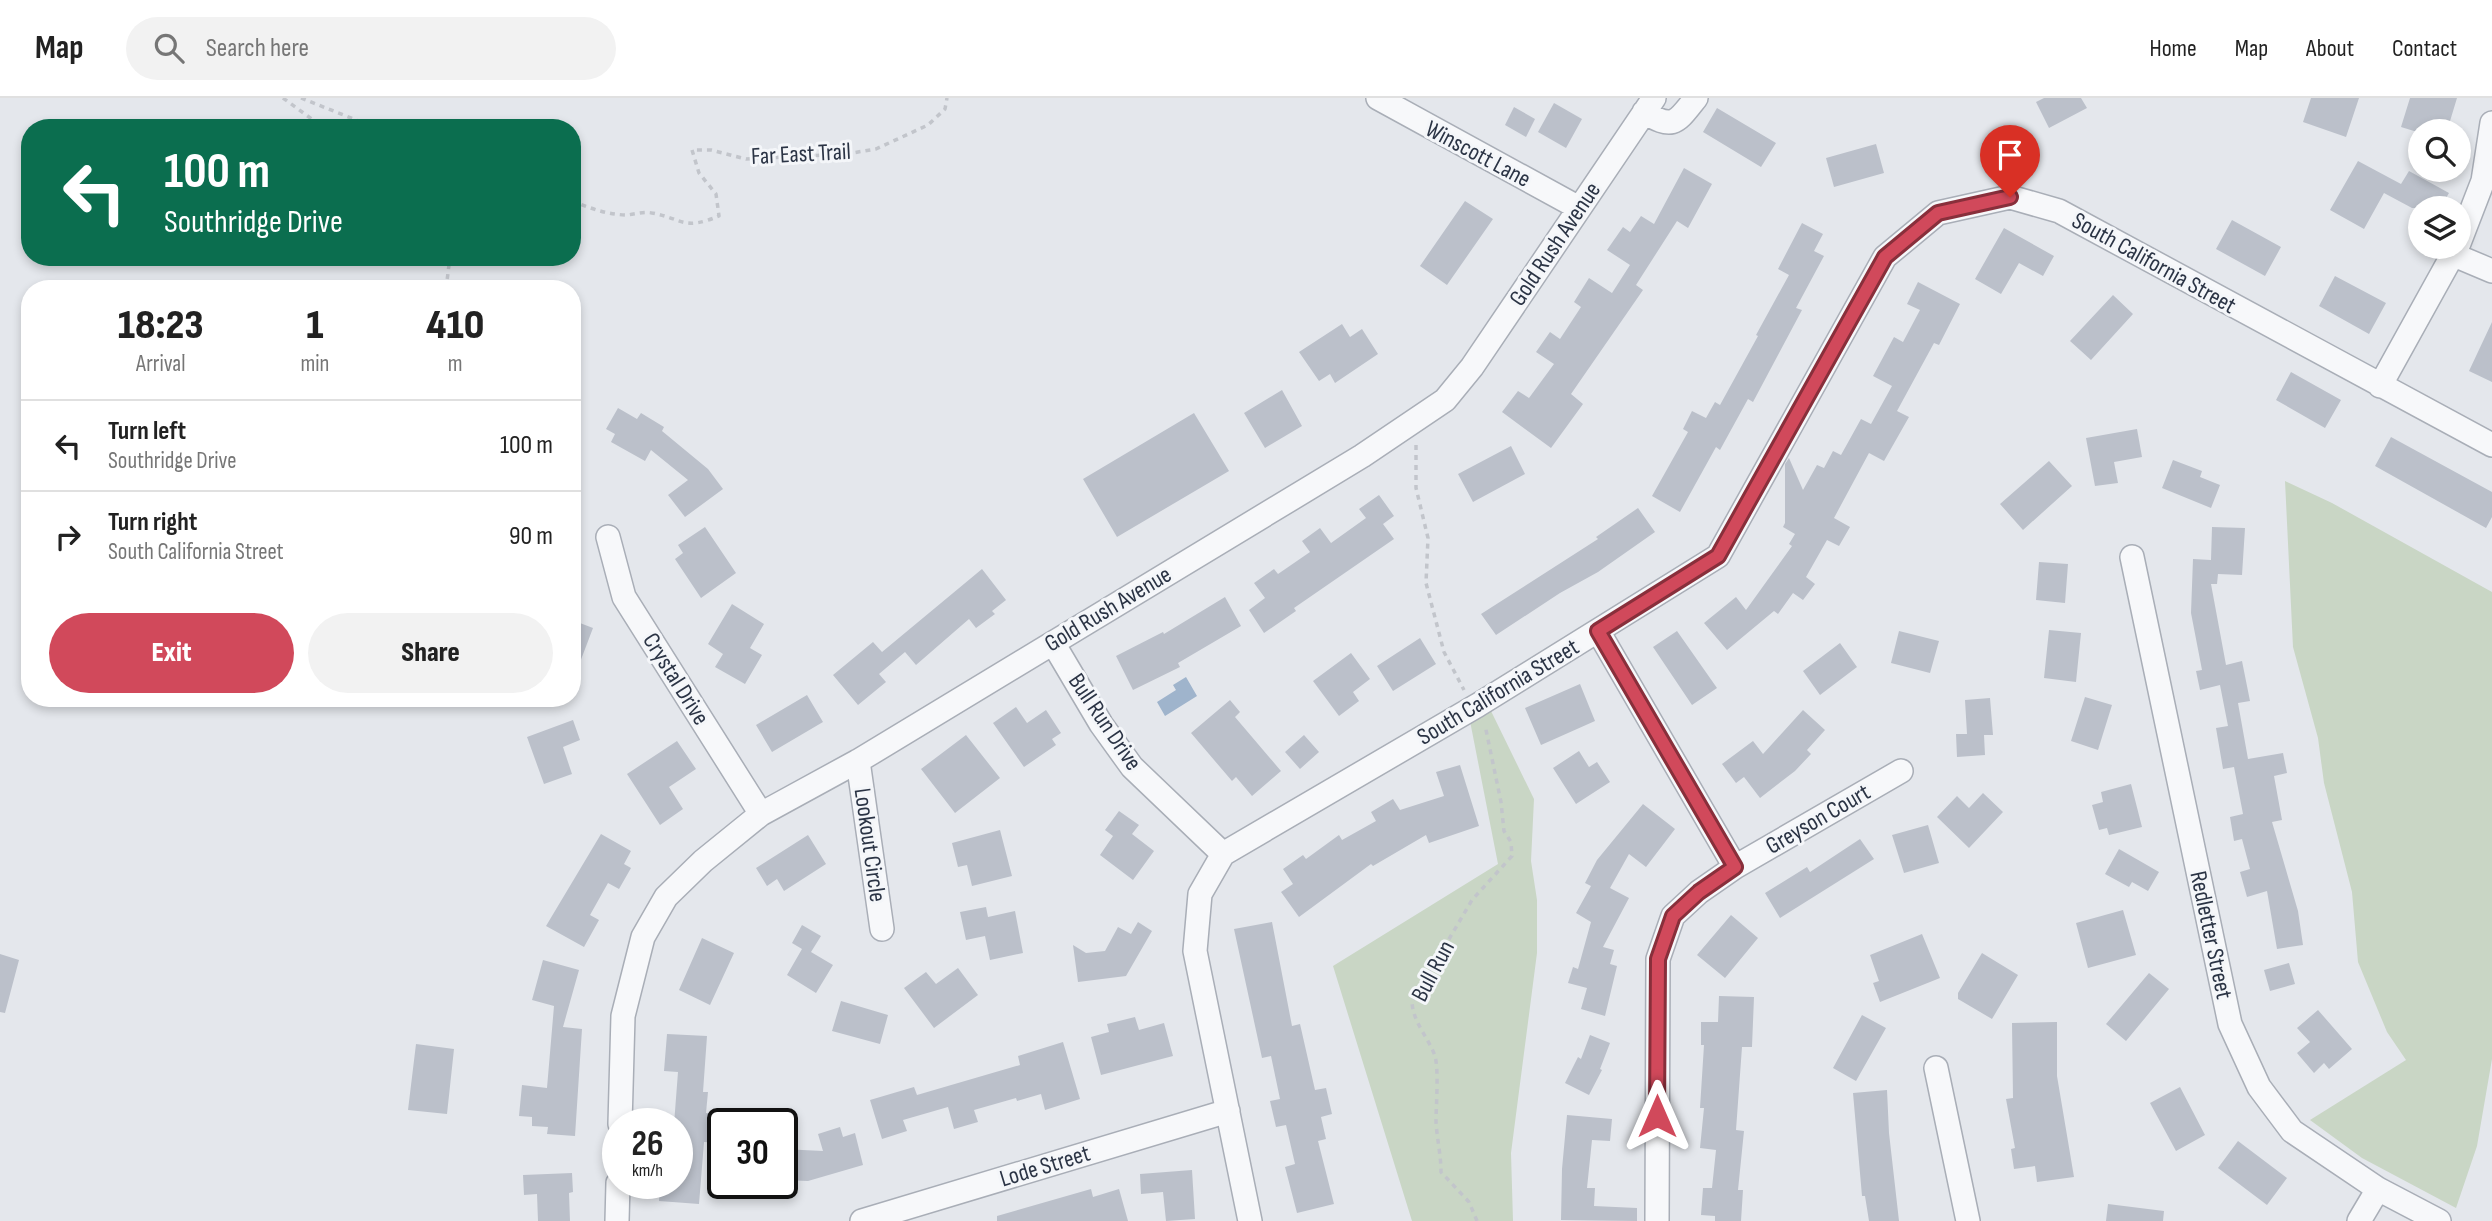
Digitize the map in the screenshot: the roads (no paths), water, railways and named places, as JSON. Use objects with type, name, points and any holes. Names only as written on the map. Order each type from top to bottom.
[{"type":"street","name":"Winscott Lane","points":[[1378,98],[1579,208]]},
{"type":"street","points":[[1649,105],[1661,122],[1669,124],[1680,117],[1696,98]]},
{"type":"street","name":"Gold Rush Avenue","points":[[620,1108],[623,1016],[643,937],[667,897],[703,861],[761,814],[858,761],[1362,456],[1445,400],[1472,367],[1649,105]]},
{"type":"street","points":[[2471,212],[2483,181],[2492,123]]},
{"type":"street","name":"South California Street","points":[[1250,1221],[1195,951],[1200,894],[1223,854],[1598,631],[1718,556],[1885,257],[1938,213],[2010,197],[2059,211],[2492,445]]},
{"type":"street","points":[[2471,257],[2492,271]]},
{"type":"street","points":[[2379,386],[2451,259]]},
{"type":"street","name":"Crystal Drive","points":[[608,537],[624,597],[761,814]]},
{"type":"street","name":"Redletter Street","points":[[2132,556],[2230,1024],[2259,1087],[2292,1131],[2378,1189],[2439,1221]]},
{"type":"street","points":[[1598,631],[1735,867]]},
{"type":"street","name":"Bull Run Drive","points":[[1053,643],[1101,724],[1132,767],[1223,854]]},
{"type":"street","name":"Lookout Circle","points":[[858,761],[881,929]]},
{"type":"street","name":"Greyson Court","points":[[1657,1221],[1658,959],[1673,916],[1699,892],[1735,867],[1901,771]]},
{"type":"street","points":[[1936,1068],[1968,1221]]},
{"type":"street","name":"Lode Street","points":[[862,1221],[1228,1111]]},
{"type":"street","points":[[2359,1221],[2378,1189]]},
{"type":"street","points":[[617,1221],[618,1199]]},
{"type":"water","points":[[1186,677],[1197,696],[1165,716],[1157,702],[1176,690],[1173,685]]}]
